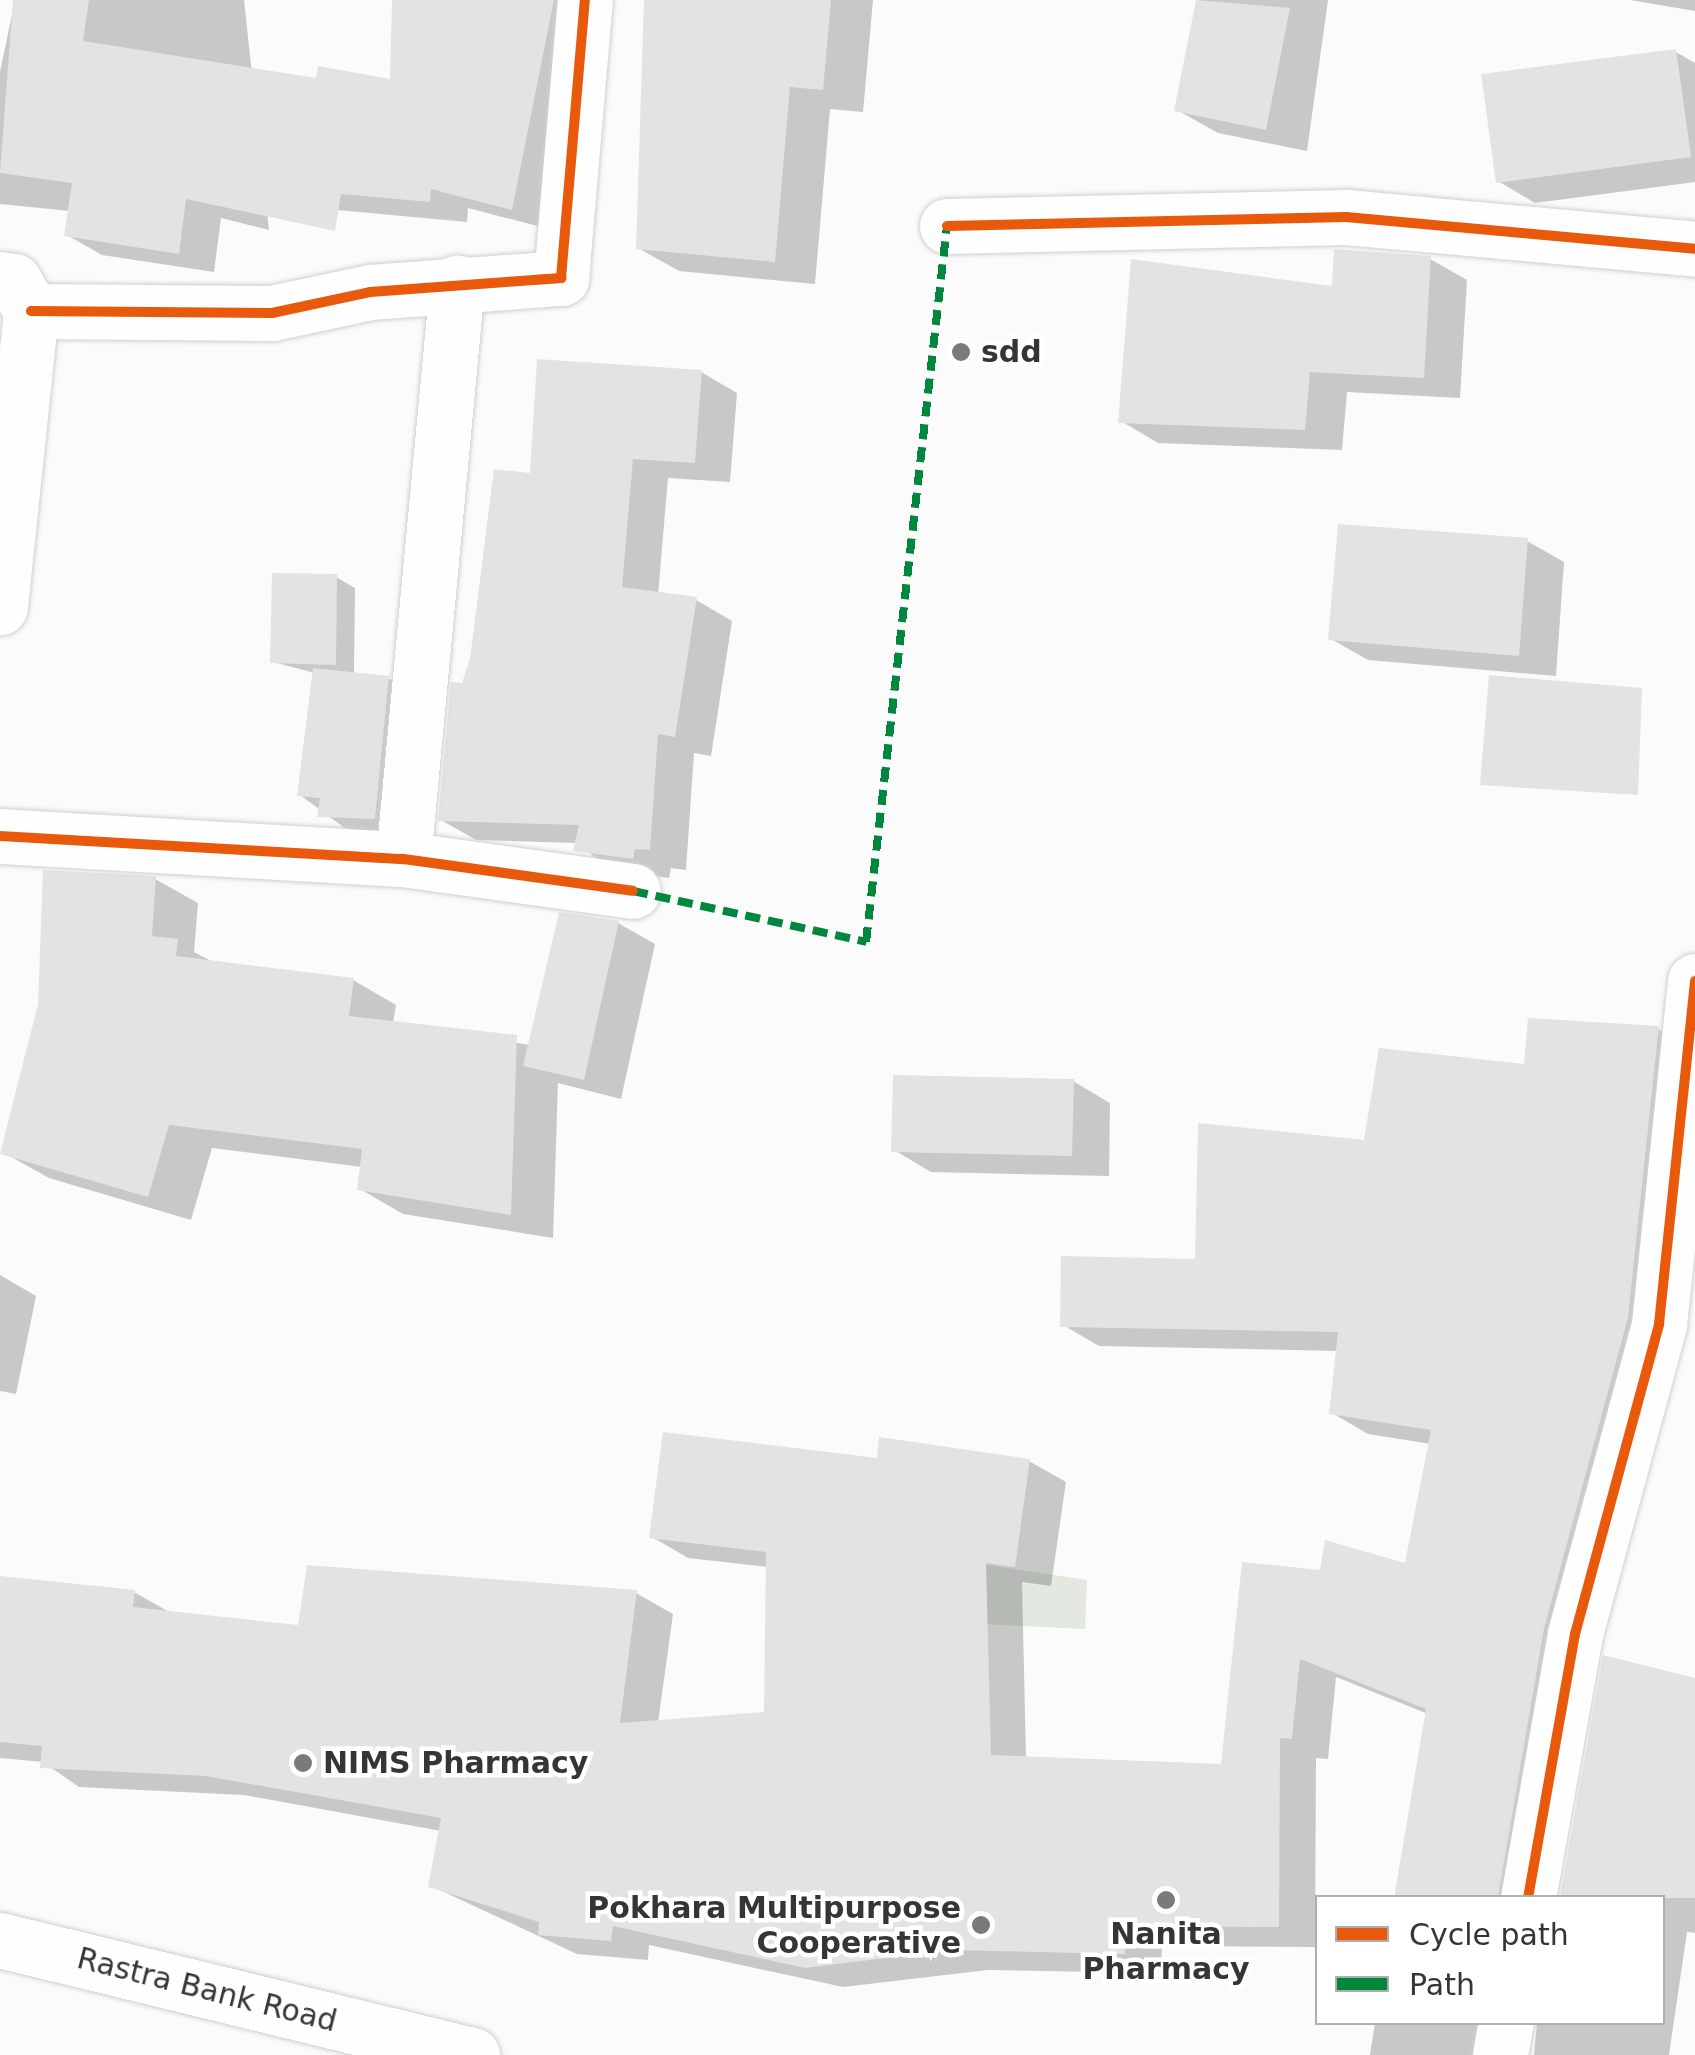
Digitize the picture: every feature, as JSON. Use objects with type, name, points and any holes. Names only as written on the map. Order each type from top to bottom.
[{"type":"street","points":[[0,607],[15,295],[272,313],[457,283],[561,278],[585,0]]},
{"type":"street","points":[[947,226],[1346,217],[1695,249]]},
{"type":"street","points":[[403,859],[457,283]]},
{"type":"street","points":[[0,836],[403,859],[633,890]]},
{"type":"street","points":[[1529,1895],[1575,1634],[1677,1325],[1695,982]]},
{"type":"street","name":"Rastra Bank Road","points":[[0,1940],[472,2055]]},
{"type":"street","points":[[1500,2055],[1505,2025]]},
{"type":"shaded area","points":[[850,1544],[1087,1580],[1085,1629],[850,1618]]},
{"type":"building","points":[[13,0],[89,0],[83,41],[316,78],[318,66],[390,79],[392,0],[554,0],[512,210],[431,189],[430,202],[341,194],[335,231],[186,199],[179,254],[64,236],[72,183],[0,173]]},
{"type":"building","points":[[644,0],[831,0],[823,90],[790,87],[775,262],[636,249]]},
{"type":"building","points":[[1196,0],[1290,8],[1266,130],[1174,111]]},
{"type":"building","points":[[1676,49],[1691,157],[1496,183],[1481,74]]},
{"type":"building","points":[[1334,249],[1431,256],[1424,378],[1310,372],[1305,430],[1118,423],[1131,259],[1332,286]]},
{"type":"building","points":[[537,359],[702,370],[695,463],[633,459],[622,587],[697,597],[675,737],[658,734],[650,850],[635,849],[633,859],[573,851],[579,825],[438,821],[451,682],[462,683],[470,659],[494,469],[530,473]]},
{"type":"building","points":[[1338,524],[1528,538],[1519,656],[1328,640]]},
{"type":"building","points":[[272,573],[337,574],[336,665],[270,663]]},
{"type":"building","points":[[313,668],[389,676],[375,819],[317,817],[320,798],[297,796]]},
{"type":"building","points":[[1489,675],[1642,688],[1638,795],[1480,785]]},
{"type":"building","points":[[43,870],[156,876],[152,936],[178,939],[176,956],[354,978],[349,1016],[517,1035],[511,1215],[357,1190],[362,1149],[169,1125],[148,1197],[0,1154],[38,1004]]},
{"type":"building","points":[[559,912],[619,921],[584,1080],[523,1066]]},
{"type":"building","points":[[1528,1018],[1659,1026],[1628,1318],[1544,1629],[1499,1895],[1395,1895],[1426,1709],[1300,1659],[1292,1739],[1280,1738],[1279,1927],[1126,1926],[1125,1954],[950,1950],[805,1968],[613,1926],[611,1941],[538,1935],[539,1922],[428,1887],[441,1818],[206,1776],[40,1768],[42,1746],[0,1742],[0,1576],[135,1590],[133,1607],[298,1625],[307,1565],[637,1590],[620,1723],[764,1712],[766,1552],[649,1538],[663,1432],[877,1458],[879,1437],[1030,1459],[1015,1567],[986,1563],[991,1755],[1221,1764],[1242,1562],[1320,1570],[1325,1540],[1405,1563],[1431,1430],[1329,1414],[1338,1332],[1060,1327],[1061,1256],[1195,1259],[1198,1123],[1364,1140],[1379,1048],[1524,1064]]},
{"type":"building","points":[[893,1075],[1074,1079],[1072,1156],[891,1152]]},
{"type":"building","points":[[1603,1655],[1695,1678],[1695,1898],[1561,1895]]},
{"type":"marked path","points":[[633,891],[866,942],[947,226]]},
{"type":"cycle path","points":[[31,311],[272,313],[370,292],[561,278],[585,0]]},
{"type":"cycle path","points":[[947,226],[1346,217],[1695,249]]},
{"type":"cycle path","points":[[0,836],[403,859],[633,891]]},
{"type":"cycle path","points":[[1529,1895],[1575,1634],[1659,1324],[1695,981]]},
{"type":"place","name":"sdd","points":[[961,352]]},
{"type":"place","name":"NIMS Pharmacy","points":[[303,1763]]},
{"type":"place","name":"Nanita Pharmacy","points":[[1166,1900]]},
{"type":"place","name":"Pokhara Multipurpose Cooperative","points":[[981,1925]]}]
